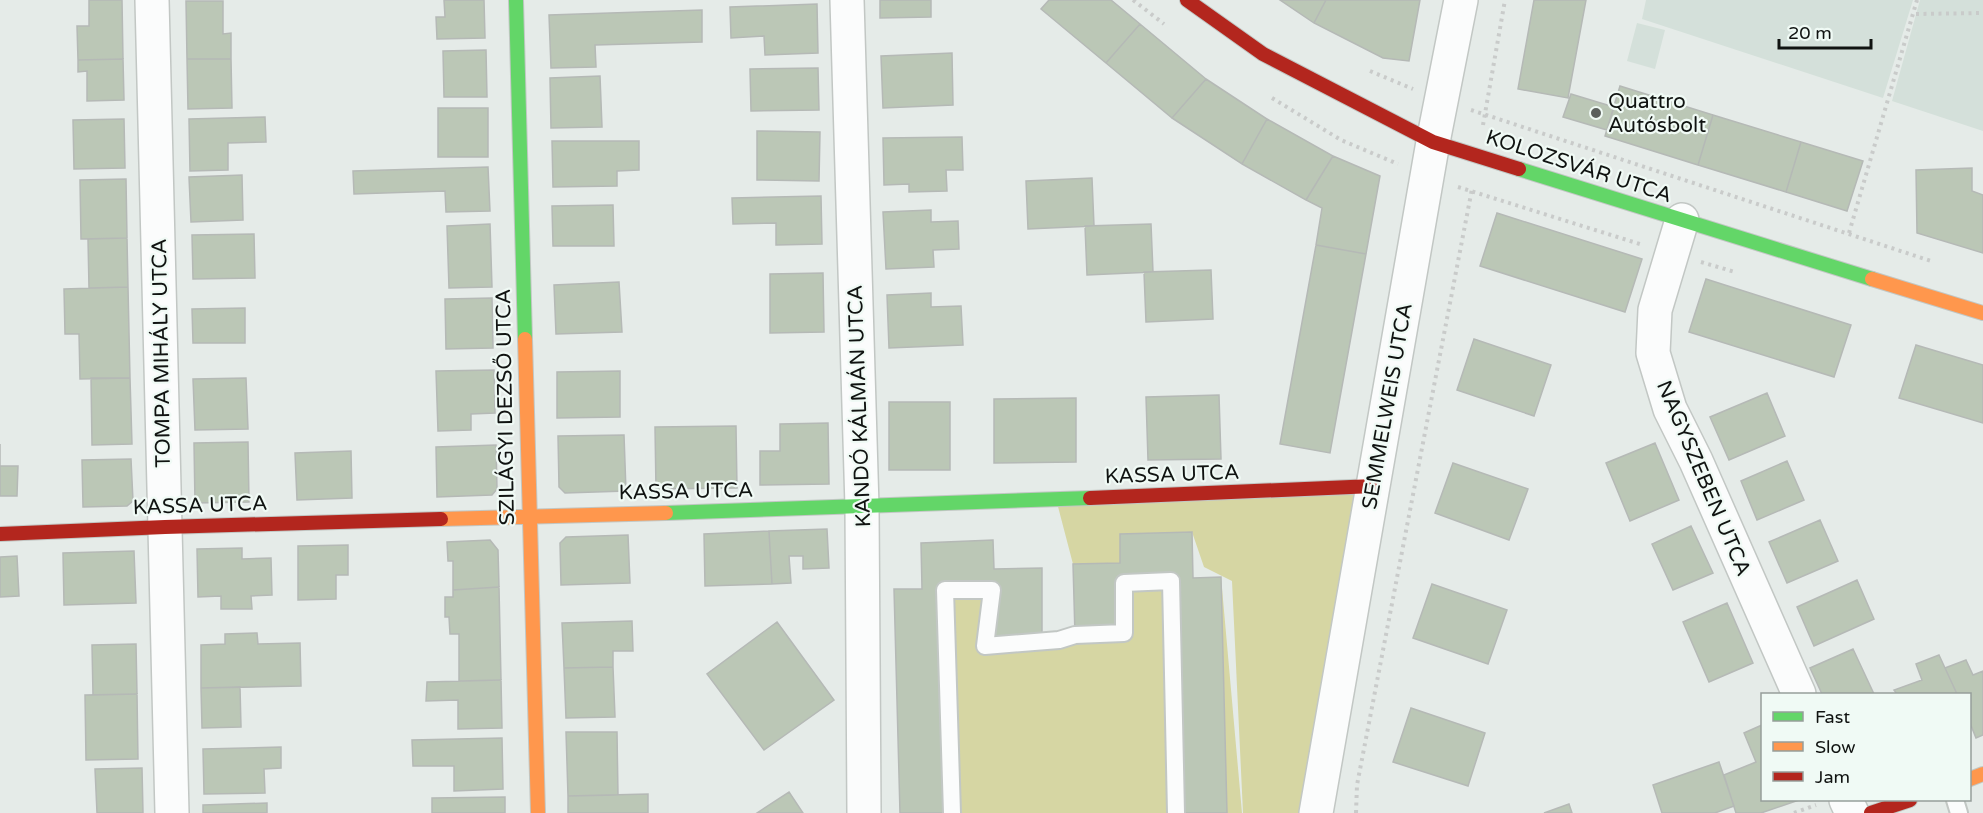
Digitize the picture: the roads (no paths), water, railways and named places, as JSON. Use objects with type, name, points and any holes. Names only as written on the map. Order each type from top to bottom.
[{"type":"street","name":"TOMPA MIHÁLY UTCA","points":[[152,0],[172,813]]},
{"type":"street","name":"SZILÁGYI DEZSŐ UTCA","points":[[516,0],[528,516],[538,813]]},
{"type":"street","name":"KANDÓ KÁLMÁN UTCA","points":[[847,0],[862,507],[864,813]]},
{"type":"street","name":"KOLOZSVÁR UTCA","points":[[1187,0],[1263,54],[1433,142],[1983,313]]},
{"type":"street","name":"SEMMELWEIS UTCA","points":[[1316,813],[1433,142],[1461,0]]},
{"type":"street","name":"NAGYSZEBEN UTCA","points":[[1682,220],[1655,310],[1653,353],[1670,409],[1696,461],[1800,693]]},
{"type":"street","name":"KASSA UTCA","points":[[0,534],[165,527],[862,507],[1374,486]]},
{"type":"street","points":[[1871,813],[1907,801]]},
{"type":"lane","points":[[952,813],[945,590],[992,590],[985,646],[1059,640],[1075,635],[1124,633],[1124,583],[1171,581],[1176,813]]},
{"type":"place","name":"Quattro Autósbolt","points":[[1596,113]]}]
